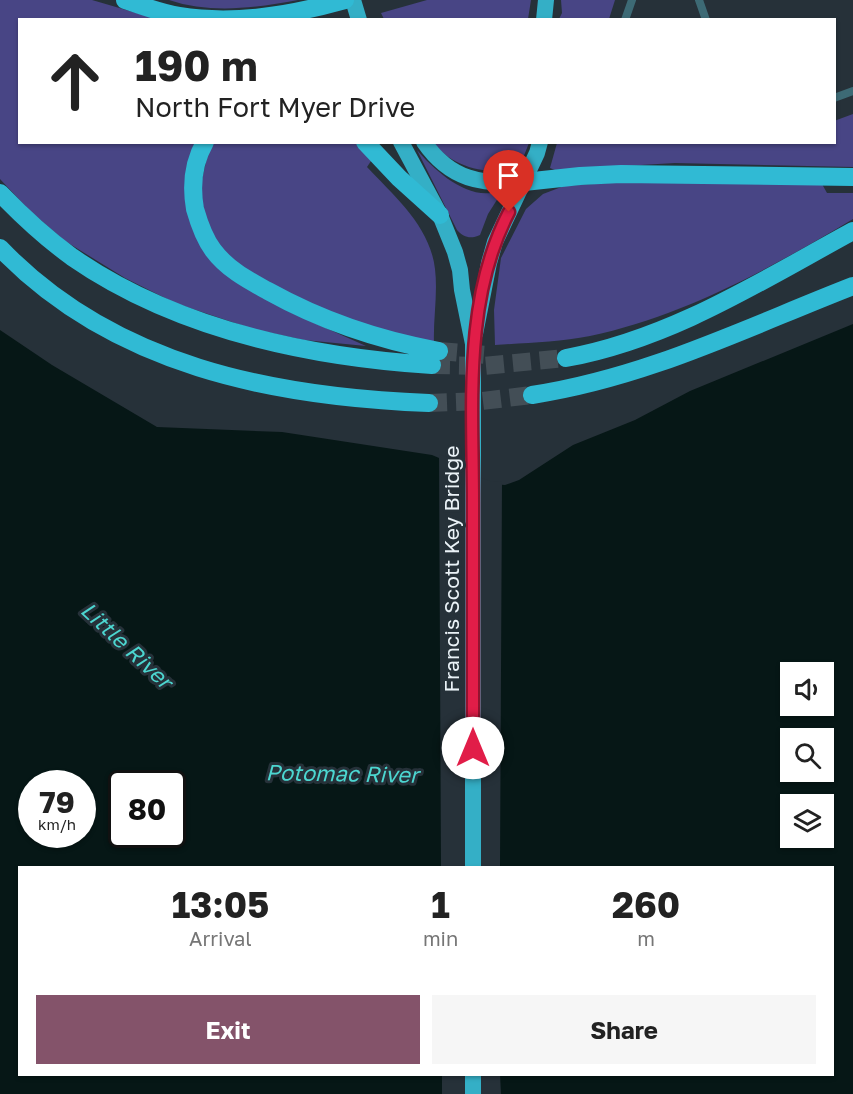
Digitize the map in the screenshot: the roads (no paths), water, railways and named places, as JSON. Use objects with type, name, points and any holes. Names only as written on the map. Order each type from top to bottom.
[{"type":"highway","points":[[125,0],[176,16],[202,18]]},
{"type":"highway","points":[[231,18],[279,15],[345,0]]},
{"type":"highway","points":[[353,0],[358,18]]},
{"type":"highway","points":[[544,18],[546,0]]},
{"type":"highway","points":[[0,194],[33,225],[73,257],[115,283],[185,315],[240,333],[306,349],[380,361],[436,358],[331,322],[277,296],[227,265],[214,252],[204,235],[194,202],[194,171],[204,144]]},
{"type":"highway","points":[[367,144],[399,178],[440,215]]},
{"type":"highway","points":[[402,144],[440,215],[455,252],[473,344]]},
{"type":"highway","points":[[426,144],[447,167],[471,179],[487,183],[621,174],[853,177]]},
{"type":"highway","points":[[473,344],[484,282],[495,242],[539,144]]},
{"type":"highway","points":[[566,358],[610,348],[672,327],[853,231]]},
{"type":"highway","points":[[0,248],[45,289],[85,317],[130,341],[187,364],[249,383],[297,392],[348,399],[429,403]]},
{"type":"highway","points":[[532,395],[581,386],[651,367],[853,286]]},
{"type":"highway","name":"Francis Scott Key Bridge","points":[[473,344],[473,866]]},
{"type":"highway","points":[[472,1076],[472,1094]]},
{"type":"lane","points":[[626,18],[632,0]]},
{"type":"lane","points":[[699,0],[705,18]]},
{"type":"lane","points":[[836,97],[853,91]]},
{"type":"water","points":[[853,324],[853,1094],[0,1094],[0,330],[52,365],[157,427],[282,432],[432,455],[490,484],[505,485],[519,480],[573,445],[635,420],[690,391]]},
{"type":"tunnel","points":[[439,351],[486,355]]},
{"type":"tunnel","points":[[432,365],[483,366],[566,358]]},
{"type":"tunnel","points":[[429,403],[482,401],[532,395]]},
{"type":"water label","name":"Little River","points":[[127,645]]},
{"type":"water label","name":"Potomac River","points":[[342,773]]}]
